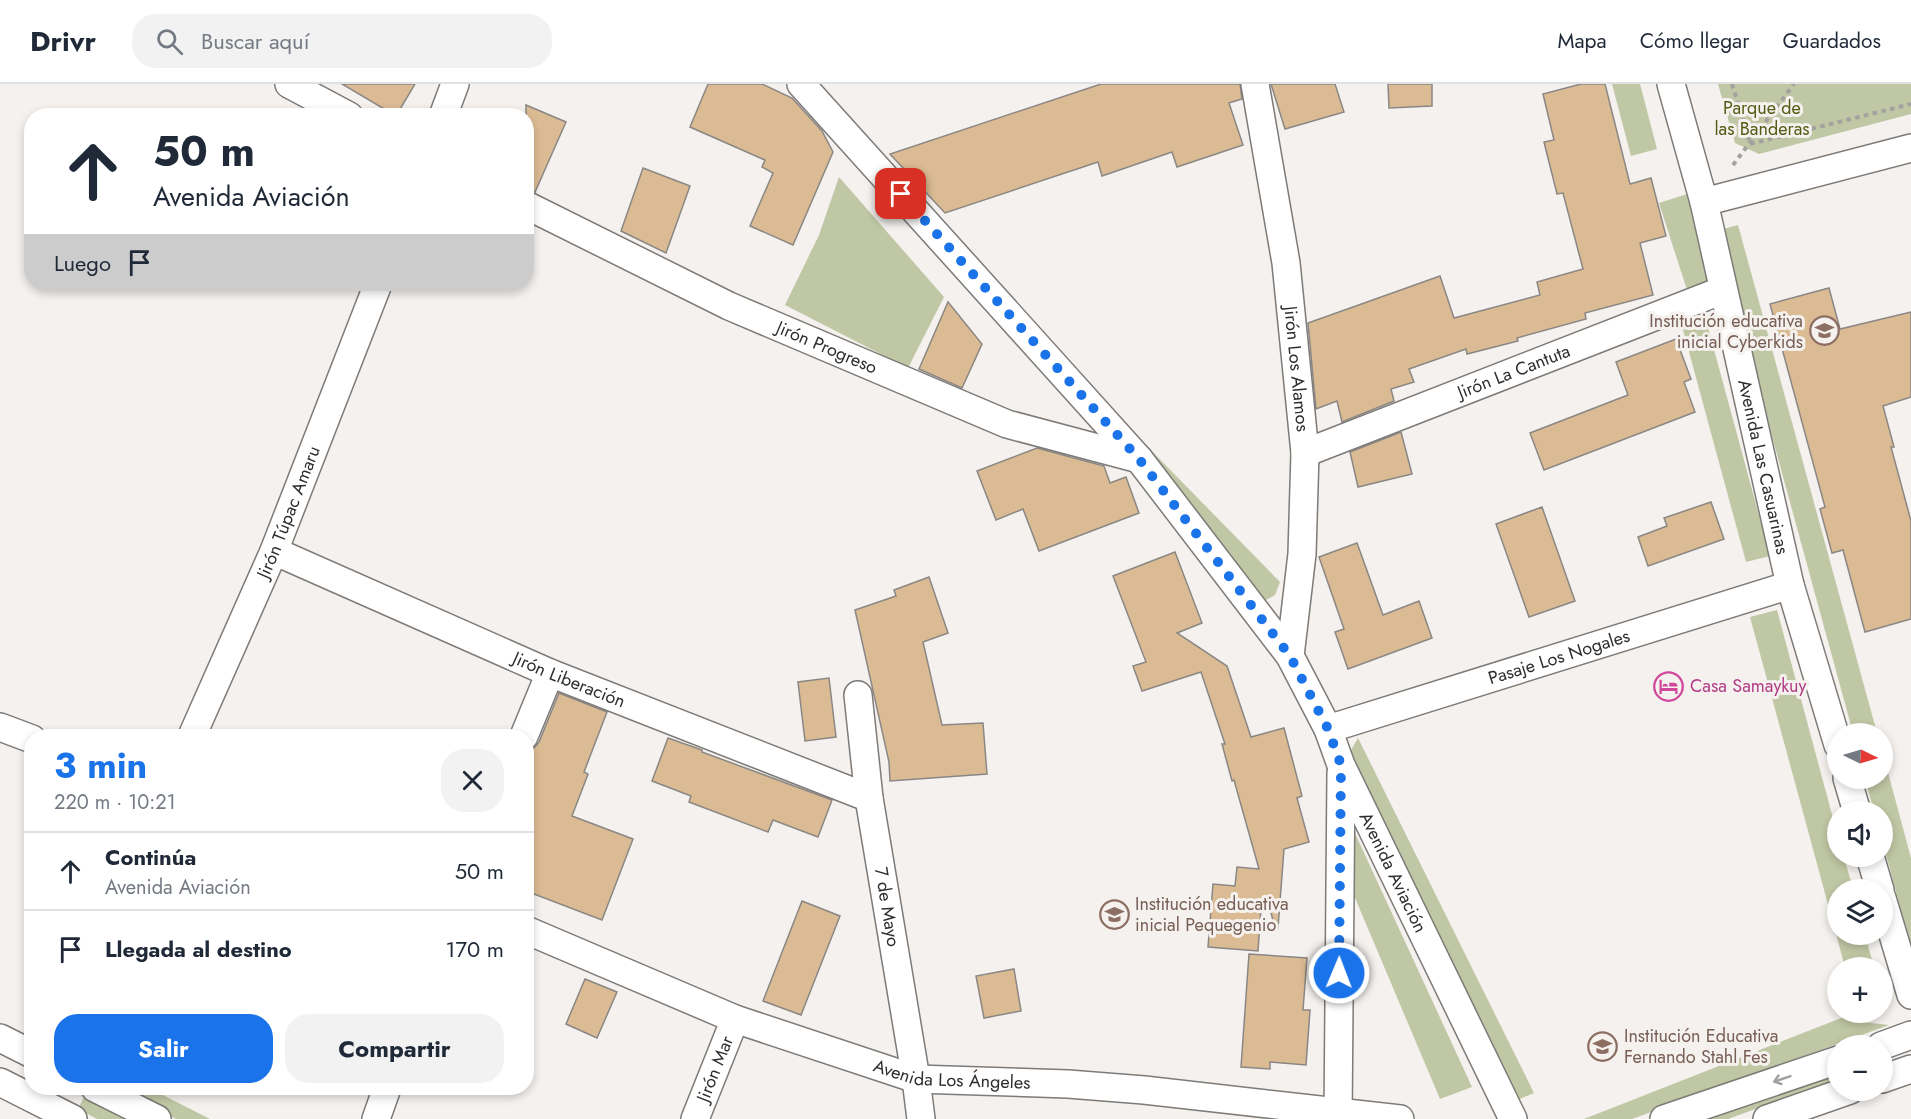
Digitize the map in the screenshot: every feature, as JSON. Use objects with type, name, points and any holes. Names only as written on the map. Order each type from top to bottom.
[{"type":"street","points":[[289,84],[335,108]]},
{"type":"street","points":[[446,108],[455,84]]},
{"type":"street","name":"Avenida Aviación","points":[[801,84],[1139,459],[1290,656],[1328,729],[1341,765],[1513,1119]]},
{"type":"street","name":"Jirón Los Alamos","points":[[1256,84],[1286,263],[1305,453],[1302,554],[1290,656]]},
{"type":"street","name":"Avenida Las Casuarinas","points":[[1671,84],[1704,202],[1790,585],[1831,723]]},
{"type":"street","points":[[1704,202],[1911,148]]},
{"type":"street","name":"Jirón Progreso","points":[[534,209],[729,306],[1007,424],[1139,459]]},
{"type":"street","name":"Jirón La Cantuta","points":[[1305,453],[1723,290]]},
{"type":"street","name":"Jirón Túpac Amaru","points":[[195,729],[274,551],[375,291]]},
{"type":"street","name":"Jirón Liberación","points":[[274,551],[550,673],[869,798]]},
{"type":"street","name":"Pasaje Los Nogales","points":[[1328,729],[1790,585]]},
{"type":"street","points":[[527,729],[550,673]]},
{"type":"street","name":"7 de Mayo","points":[[858,695],[869,798],[915,1103]]},
{"type":"street","points":[[0,727],[24,736]]},
{"type":"street","points":[[1338,1115],[1341,765]]},
{"type":"street","name":"Avenida Los Ángeles","points":[[534,933],[735,1019],[915,1103],[1068,1084],[1144,1090],[1338,1115],[1400,1119]]},
{"type":"street","points":[[1893,935],[1911,995]]},
{"type":"street","name":"Jirón Mar","points":[[695,1119],[735,1019]]},
{"type":"street","points":[[1893,1042],[1911,1035]]},
{"type":"street","points":[[0,1038],[24,1050]]},
{"type":"street","points":[[1664,1119],[1827,1064]]},
{"type":"street","points":[[1893,1076],[1911,1070]]},
{"type":"street","points":[[0,1082],[24,1089]]},
{"type":"street","points":[[109,1095],[157,1119]]},
{"type":"street","points":[[376,1119],[385,1095]]},
{"type":"street","points":[[48,1096],[73,1119]]},
{"type":"street","points":[[1767,1119],[1827,1098]]},
{"type":"path","points":[[1732,84],[1750,144]]},
{"type":"path","points":[[1730,169],[1794,84]]},
{"type":"path","points":[[1750,144],[1911,104]]},
{"type":"green space","points":[[1612,84],[1640,84],[1657,149],[1631,156]]},
{"type":"green space","name":"Parque de las Banderas","points":[[1718,84],[1911,84],[1911,114],[1759,154],[1735,143]]},
{"type":"green space","points":[[839,177],[944,297],[908,368],[785,305],[819,235]]},
{"type":"green space","points":[[1687,194],[1716,284],[1688,293],[1659,203]]},
{"type":"green space","points":[[1738,225],[1874,723],[1850,723],[1716,231]]},
{"type":"green space","points":[[1706,320],[1770,556],[1746,562],[1682,326]]},
{"type":"green space","points":[[1138,437],[1280,582],[1275,595],[1266,600],[1255,590]]},
{"type":"green space","points":[[1777,610],[1828,801],[1827,867],[1847,867],[1850,879],[1827,879],[1827,901],[1750,617]]},
{"type":"green space","points":[[1358,738],[1534,1093],[1515,1101],[1350,752]]},
{"type":"green space","points":[[1868,789],[1892,789],[1911,858],[1911,948],[1889,867],[1893,867],[1893,801],[1871,801]]},
{"type":"green space","points":[[1348,818],[1472,1087],[1440,1099],[1350,886]]},
{"type":"green space","points":[[1839,945],[1868,945],[1871,957],[1842,957]]},
{"type":"green space","points":[[1829,1023],[1889,1025],[1862,1035],[1827,1035],[1827,1048],[1632,1119],[1584,1119]]},
{"type":"green space","points":[[1827,1075],[1827,1083],[1728,1119],[1706,1119]]},
{"type":"green space","points":[[85,1095],[142,1119],[97,1119],[80,1110]]},
{"type":"green space","points":[[128,1095],[163,1095],[210,1119],[176,1119]]},
{"type":"building","points":[[342,84],[415,84],[401,108],[382,108]]},
{"type":"building","points":[[708,84],[762,84],[792,98],[822,131],[833,152],[793,245],[750,226],[773,173],[762,167],[765,160],[690,127]]},
{"type":"building","points":[[1101,84],[1240,84],[1242,99],[1229,103],[1243,145],[1177,167],[1172,152],[1102,176],[1098,162],[945,213],[890,154]]},
{"type":"building","points":[[1271,84],[1335,84],[1344,112],[1285,129]]},
{"type":"building","points":[[1388,84],[1432,84],[1432,106],[1389,108]]},
{"type":"building","points":[[1581,84],[1605,84],[1630,184],[1651,178],[1666,236],[1640,243],[1653,295],[1585,313],[1586,319],[1517,338],[1518,341],[1467,354],[1466,349],[1409,369],[1414,382],[1391,389],[1394,401],[1342,422],[1337,401],[1316,409],[1308,323],[1440,276],[1454,318],[1540,295],[1537,282],[1583,269],[1563,193],[1557,194],[1544,142],[1554,140],[1543,94]]},
{"type":"building","points":[[534,108],[566,122],[534,192]]},
{"type":"building","points":[[643,168],[690,186],[666,253],[621,231]]},
{"type":"building","points":[[1829,288],[1840,329],[1911,312],[1911,397],[1883,406],[1894,447],[1891,447],[1911,521],[1911,619],[1865,632],[1843,550],[1832,553],[1820,509],[1825,507],[1770,304]]},
{"type":"building","points":[[948,302],[982,344],[962,388],[919,369]]},
{"type":"building","points":[[1676,339],[1691,379],[1684,382],[1695,412],[1544,470],[1530,433],[1628,395],[1616,362]]},
{"type":"building","points":[[1401,432],[1412,474],[1358,487],[1350,452]]},
{"type":"building","points":[[1037,448],[1104,466],[1110,483],[1126,477],[1139,513],[1039,551],[1023,509],[996,520],[977,471]]},
{"type":"building","points":[[1711,502],[1724,539],[1648,566],[1638,537],[1667,526],[1664,518]]},
{"type":"building","points":[[1542,507],[1575,601],[1529,617],[1496,524]]},
{"type":"building","points":[[1357,543],[1383,615],[1419,601],[1432,638],[1348,669],[1335,632],[1344,629],[1319,557]]},
{"type":"building","points":[[1175,552],[1202,623],[1177,633],[1227,666],[1251,737],[1284,728],[1302,796],[1297,798],[1309,842],[1284,849],[1278,928],[1275,928],[1270,909],[1261,909],[1258,951],[1208,947],[1213,884],[1235,886],[1237,867],[1259,869],[1222,744],[1225,744],[1201,672],[1142,691],[1133,666],[1146,662],[1113,576]]},
{"type":"building","points":[[929,577],[948,633],[923,642],[942,725],[983,723],[987,774],[890,781],[889,762],[855,610],[896,596],[894,590]]},
{"type":"building","points":[[829,678],[836,737],[805,741],[798,682]]},
{"type":"building","points":[[559,693],[607,712],[584,772],[588,774],[572,816],[633,839],[602,920],[534,894],[534,748],[539,742]]},
{"type":"building","points":[[668,738],[832,800],[818,837],[773,820],[768,832],[689,802],[691,796],[652,781]]},
{"type":"building","points":[[802,901],[840,916],[801,1015],[763,1001]]},
{"type":"building","points":[[1249,954],[1307,958],[1303,1010],[1310,1010],[1306,1065],[1270,1062],[1270,1069],[1241,1067]]},
{"type":"building","points":[[1014,969],[1021,1011],[984,1018],[976,976]]},
{"type":"building","points":[[585,979],[617,992],[597,1038],[566,1024]]},
{"type":"place","name":"Institución educativa inicial Cyberkids","points":[[1824,331]]},
{"type":"place","name":"Casa Samaykuy","points":[[1669,686]]},
{"type":"place","name":"Institución educativa inicial Pequegenio","points":[[1114,914]]},
{"type":"place","name":"Institución Educativa Fernando Stahl Fes","points":[[1603,1046]]},
{"type":"route","points":[[901,194],[1139,459],[1290,656],[1328,729],[1341,765],[1339,973]]}]
